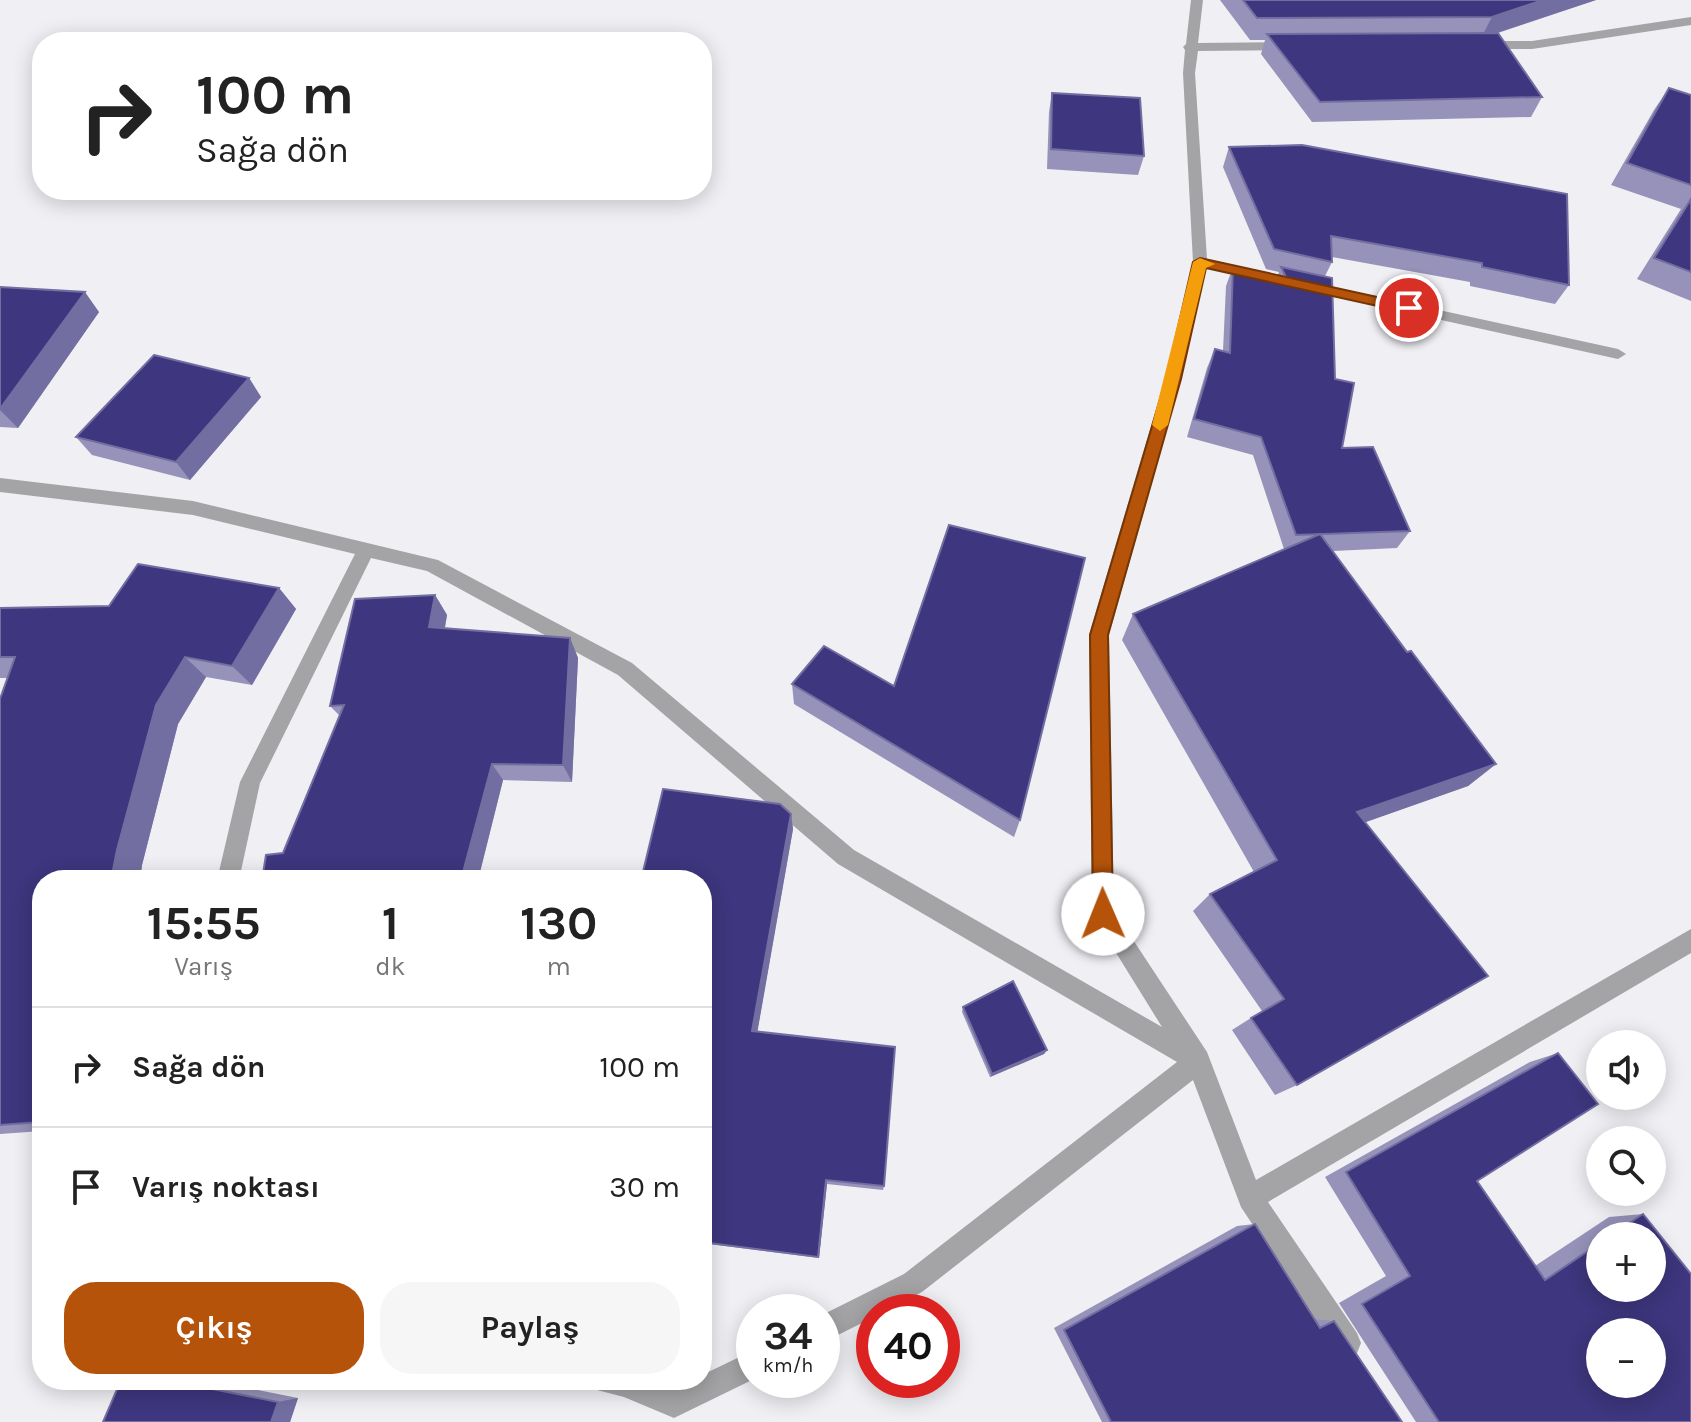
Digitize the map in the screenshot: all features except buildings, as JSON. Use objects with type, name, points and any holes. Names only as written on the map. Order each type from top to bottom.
[{"type":"street","points":[[1197,0],[1189,47],[1200,262],[1173,379],[1099,635],[1103,914],[1198,1061],[1250,1198],[1356,1356]]},
{"type":"street","points":[[1469,45],[1532,45],[1691,21]]},
{"type":"street","points":[[1189,47],[1298,46]]},
{"type":"street","points":[[1200,262],[1618,354]]},
{"type":"street","points":[[0,485],[193,508],[432,565],[625,669],[846,857],[1198,1061]]},
{"type":"street","points":[[230,870],[250,782],[366,549]]},
{"type":"street","points":[[1250,1198],[1691,940]]},
{"type":"street","points":[[840,1320],[913,1283],[1198,1061]]},
{"type":"street","points":[[712,1390],[736,1375]]},
{"type":"street","points":[[636,1390],[674,1413],[712,1390]]},
{"type":"slow traffic","points":[[1160,425],[1200,262],[1208,264]]},
{"type":"route","points":[[1103,914],[1099,635],[1173,379],[1200,262],[1409,308]]}]
